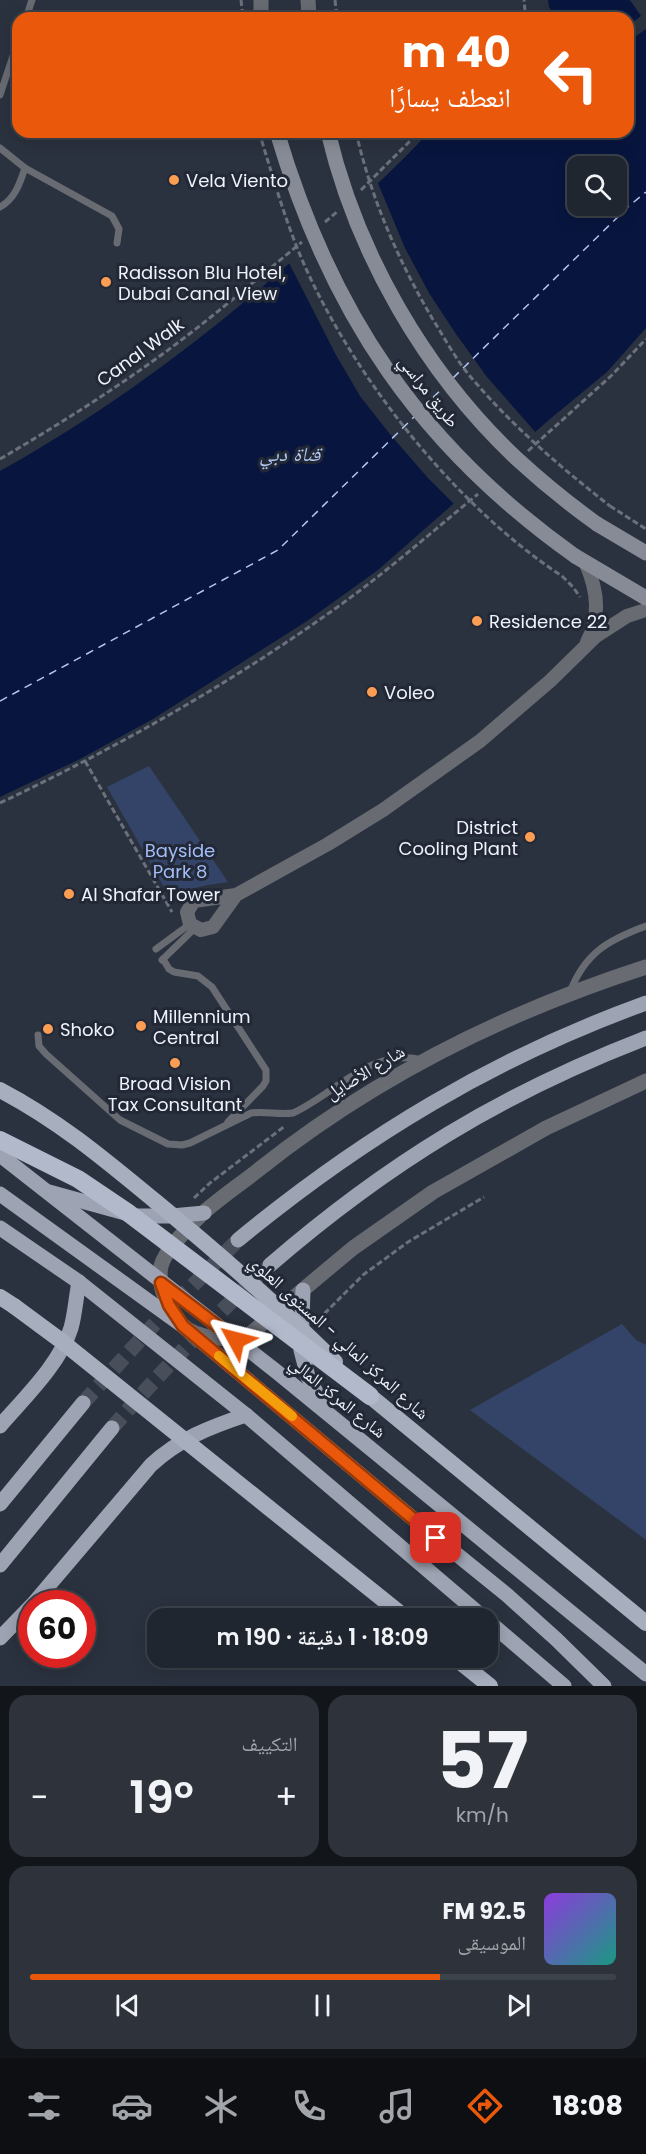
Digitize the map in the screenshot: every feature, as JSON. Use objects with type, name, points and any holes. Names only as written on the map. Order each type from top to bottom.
[{"type":"highway","name":"شارع المركز المالي - المستوى العلوي","points":[[0,1090],[45,1115],[116,1166],[258,1288],[370,1396],[646,1623]]},
{"type":"highway","points":[[0,1140],[78,1179],[128,1212],[370,1396]]},
{"type":"highway","points":[[7,1301],[60,1340],[394,1608]]},
{"type":"highway","points":[[467,1668],[490,1686]]},
{"type":"main road","name":"طريق مراسي","points":[[279,138],[298,199],[345,303],[386,368],[432,429],[485,484],[529,522],[580,560],[646,598]]},
{"type":"main road","name":"طريق مراسي","points":[[330,138],[356,220],[386,286],[423,347],[466,405],[515,457],[542,481],[597,524],[646,553]]},
{"type":"main road","points":[[238,1240],[324,1172],[417,1110],[515,1057],[566,1034],[646,1003]]},
{"type":"main road","points":[[270,1265],[346,1202],[444,1136],[512,1096],[646,1038]]},
{"type":"main road","name":"شارع المركز المالي","points":[[0,1155],[41,1190],[327,1413],[646,1674]]},
{"type":"main road","points":[[41,1190],[136,1216],[204,1213]]},
{"type":"main road","points":[[0,1194],[183,1326],[507,1595],[604,1686]]},
{"type":"main road","points":[[0,1228],[79,1282],[246,1415],[472,1608]]},
{"type":"main road","points":[[124,1285],[134,1286],[141,1279],[139,1265]]},
{"type":"main road","points":[[0,1426],[57,1357],[65,1343],[71,1327],[79,1282]]},
{"type":"main road","points":[[303,1290],[300,1337],[302,1357],[308,1377],[327,1413]]},
{"type":"main road","points":[[0,1504],[83,1403]]},
{"type":"main road","points":[[44,1590],[151,1465],[184,1439],[207,1428],[246,1415]]},
{"type":"main road","points":[[0,1565],[112,1428]]},
{"type":"main road","points":[[0,1638],[18,1619]]},
{"type":"main road","points":[[498,1630],[564,1686]]},
{"type":"street","points":[[580,560],[592,578],[596,607],[590,636],[583,649]]},
{"type":"street","points":[[236,896],[213,927],[201,930],[192,926],[187,912],[194,902],[236,896],[368,820],[444,769],[516,711],[611,625],[627,616],[646,610]]},
{"type":"street","name":"شارع الأصايل","points":[[161,1283],[160,1268],[165,1254],[204,1213],[328,1117],[424,1060],[517,1017],[646,967]]},
{"type":"street","points":[[161,1283],[169,1305],[183,1326],[214,1338],[236,1340],[256,1330],[379,1229],[470,1170],[546,1128],[646,1081]]},
{"type":"lane","points":[[0,95],[12,59]]},
{"type":"lane","points":[[0,148],[25,168],[112,216],[119,229],[117,243]]},
{"type":"lane","points":[[0,207],[14,194],[25,168]]},
{"type":"lane","points":[[156,949],[192,926]]},
{"type":"lane","points":[[192,926],[162,959],[174,972],[198,976],[212,987],[266,1070],[266,1081],[263,1086],[226,1124]]},
{"type":"lane","points":[[568,996],[584,964],[596,951],[611,941],[646,926]]},
{"type":"lane","points":[[38,1035],[39,1046],[46,1054],[120,1120],[175,1145],[182,1145],[251,1113],[293,1113],[380,1060],[402,1057],[424,1060]]},
{"type":"path","points":[[358,138],[377,204],[399,259],[462,365],[494,404],[558,465],[610,506],[646,529]]},
{"type":"path","points":[[359,191],[413,138]]},
{"type":"path","points":[[320,227],[344,206]]},
{"type":"path","name":"Canal Walk","points":[[0,459],[92,403],[137,372],[238,295],[303,240]]},
{"type":"path","points":[[526,452],[612,375],[646,339]]},
{"type":"path","points":[[0,803],[156,723],[282,645],[402,558],[482,490]]},
{"type":"path","points":[[562,576],[580,598],[581,606]]},
{"type":"path","points":[[85,761],[174,916]]},
{"type":"path","points":[[317,1322],[363,1275],[408,1242],[484,1197]]},
{"type":"green space","name":"Bayside Park 8","points":[[149,766],[228,882],[192,890],[173,903],[107,787]]},
{"type":"green space","points":[[622,1324],[636,1340],[646,1345],[646,1540],[470,1410]]},
{"type":"water","name":"قناة دبي","points":[[532,0],[646,0],[646,328],[607,372],[378,570],[307,621],[153,719],[80,759],[0,797],[0,471],[86,419],[167,362],[246,301],[349,210],[423,138],[634,138],[634,12],[532,12]]},
{"type":"pier","points":[[532,0],[548,0],[553,12],[532,12]]},
{"type":"pier","points":[[630,0],[646,0],[646,29],[634,38],[634,21],[641,16]]},
{"type":"pier","points":[[377,181],[405,248],[429,293],[487,377],[537,434],[456,506],[428,478],[360,396],[336,355],[288,261]]},
{"type":"ferry route","points":[[453,378],[646,192]]},
{"type":"ferry route","points":[[423,407],[444,387]]},
{"type":"ferry route","points":[[0,701],[278,550],[414,417]]},
{"type":"tunnel","points":[[83,1403],[158,1320],[238,1240]]},
{"type":"tunnel","points":[[112,1428],[189,1344],[270,1265]]},
{"type":"slow traffic","points":[[219,1356],[292,1416]]},
{"type":"place","name":"Vela Viento","points":[[174,180]]},
{"type":"place","name":"Radisson Blu Hotel, Dubai Canal View","points":[[106,282]]},
{"type":"place","name":"Residence 22","points":[[477,621]]},
{"type":"place","name":"Voleo","points":[[372,692]]},
{"type":"place","name":"District Cooling Plant","points":[[530,837]]},
{"type":"place","name":"Al Shafar Tower","points":[[69,894]]},
{"type":"place","name":"Millennium Central","points":[[141,1026]]},
{"type":"place","name":"Shoko","points":[[48,1029]]},
{"type":"place","name":"Broad Vision Tax Consultant","points":[[175,1063]]},
{"type":"route","points":[[236,1340],[161,1283],[169,1305],[183,1326],[322,1440],[436,1538]]}]
